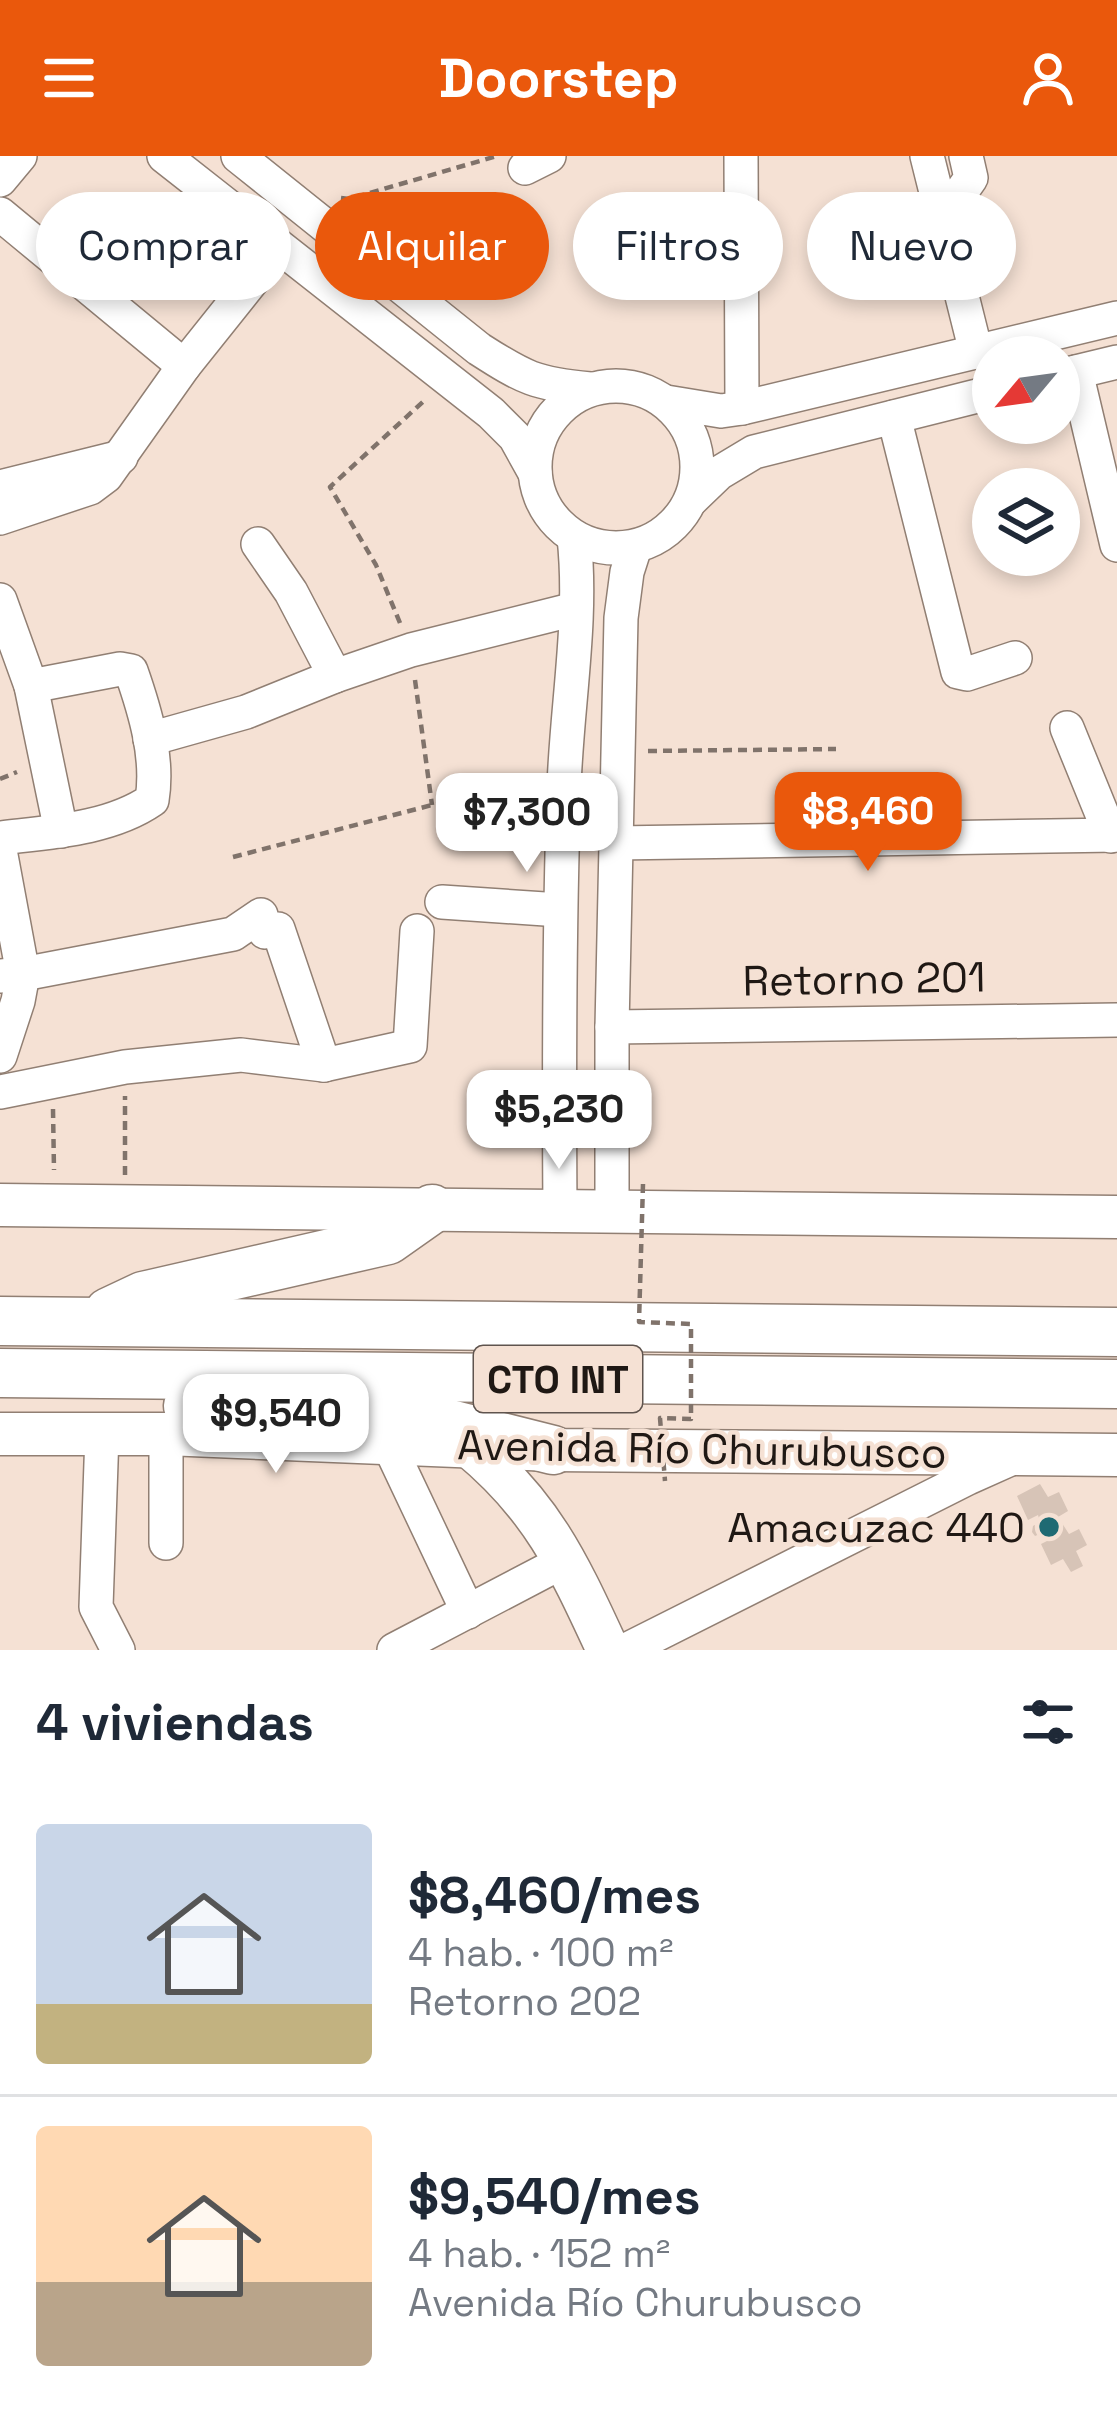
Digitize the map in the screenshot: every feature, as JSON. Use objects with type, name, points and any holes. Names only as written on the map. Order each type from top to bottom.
[{"type":"highway","points":[[88,1322],[143,1295],[388,1240],[432,1209]]},
{"type":"highway","name":"CTO INT","points":[[0,1321],[1117,1332]]},
{"type":"highway","points":[[0,1377],[69,1400],[430,1419],[553,1450]]},
{"type":"highway","name":"CTO INT","points":[[0,1377],[1117,1384]]},
{"type":"main road","points":[[0,1205],[560,1210],[628,1198],[1117,1216]]},
{"type":"main road","name":"Avenida Río Churubusco","points":[[0,1434],[166,1434],[553,1450],[1117,1455]]},
{"type":"main road","points":[[470,1446],[528,1504],[566,1560],[608,1650]]},
{"type":"street","points":[[0,180],[20,156]]},
{"type":"street","points":[[164,156],[209,192]]},
{"type":"street","points":[[238,156],[479,349],[516,373],[546,385],[630,386],[666,401],[721,411],[972,353]]},
{"type":"street","points":[[741,156],[742,408]]},
{"type":"street","points":[[927,156],[936,192]]},
{"type":"street","points":[[961,192],[971,178],[966,156]]},
{"type":"street","points":[[0,214],[184,366]]},
{"type":"street","points":[[291,256],[491,413],[515,437],[535,473],[547,510],[574,537],[604,548],[635,547],[669,530],[718,473],[754,452],[972,397]]},
{"type":"street","points":[[0,518],[90,488],[106,476],[237,300]]},
{"type":"street","points":[[963,300],[972,336]]},
{"type":"street","points":[[1042,336],[1117,318]]},
{"type":"street","points":[[1080,371],[1117,362]]},
{"type":"street","points":[[535,473],[540,437],[560,407],[590,389]]},
{"type":"street","points":[[666,401],[689,429],[698,464],[692,500]]},
{"type":"street","points":[[894,417],[958,671],[967,674],[1016,658]]},
{"type":"street","points":[[1080,418],[1117,545]]},
{"type":"street","points":[[0,487],[121,458]]},
{"type":"street","points":[[560,1210],[560,910],[578,574],[574,537]]},
{"type":"street","points":[[258,544],[292,592],[335,676]]},
{"type":"street","points":[[628,1198],[612,1073],[612,1027],[621,617],[635,547]]},
{"type":"street","points":[[0,600],[31,686],[62,831]]},
{"type":"street","points":[[150,739],[246,712],[411,650],[575,609]]},
{"type":"street","points":[[0,838],[62,831],[133,813],[152,800],[156,776],[150,739],[131,671],[120,669],[31,686]]},
{"type":"street","points":[[616,843],[1114,835],[1067,728]]},
{"type":"street","points":[[0,850],[11,975],[18,1000],[0,1055]]},
{"type":"street","points":[[442,902],[560,910]]},
{"type":"street","points":[[11,975],[233,934],[261,915],[265,932],[278,929],[324,1065]]},
{"type":"street","points":[[0,1092],[125,1066],[241,1055],[324,1065],[410,1046],[417,932]]},
{"type":"street","name":"Retorno 201","points":[[612,1027],[1117,1020]]},
{"type":"street","points":[[560,1072],[612,1073]]},
{"type":"street","points":[[102,1434],[96,1606],[118,1650]]},
{"type":"street","points":[[166,1434],[166,1543]]},
{"type":"street","points":[[387,1441],[468,1612]]},
{"type":"street","points":[[626,1650],[1023,1454]]},
{"type":"street","points":[[394,1650],[566,1560]]},
{"type":"path","points":[[380,192],[524,160]]},
{"type":"path","points":[[330,487],[447,379]]},
{"type":"path","points":[[678,750],[836,749]]},
{"type":"path","points":[[233,857],[431,805],[564,780]]},
{"type":"path","points":[[125,1066],[125,1206]]},
{"type":"path","points":[[52,1082],[56,1205]]},
{"type":"path","points":[[628,1198],[639,1322],[691,1324],[691,1419],[660,1418],[664,1481]]},
{"type":"building","name":"Amacuzac 440","points":[[1040,1484],[1048,1497],[1059,1492],[1068,1511],[1058,1517],[1069,1534],[1079,1529],[1087,1545],[1076,1551],[1083,1566],[1071,1572],[1063,1559],[1051,1565],[1041,1544],[1051,1539],[1047,1531],[1035,1536],[1038,1515],[1028,1520],[1017,1496]]},
{"type":"place","name":"Amacuzac 440","points":[[1049,1527]]}]
